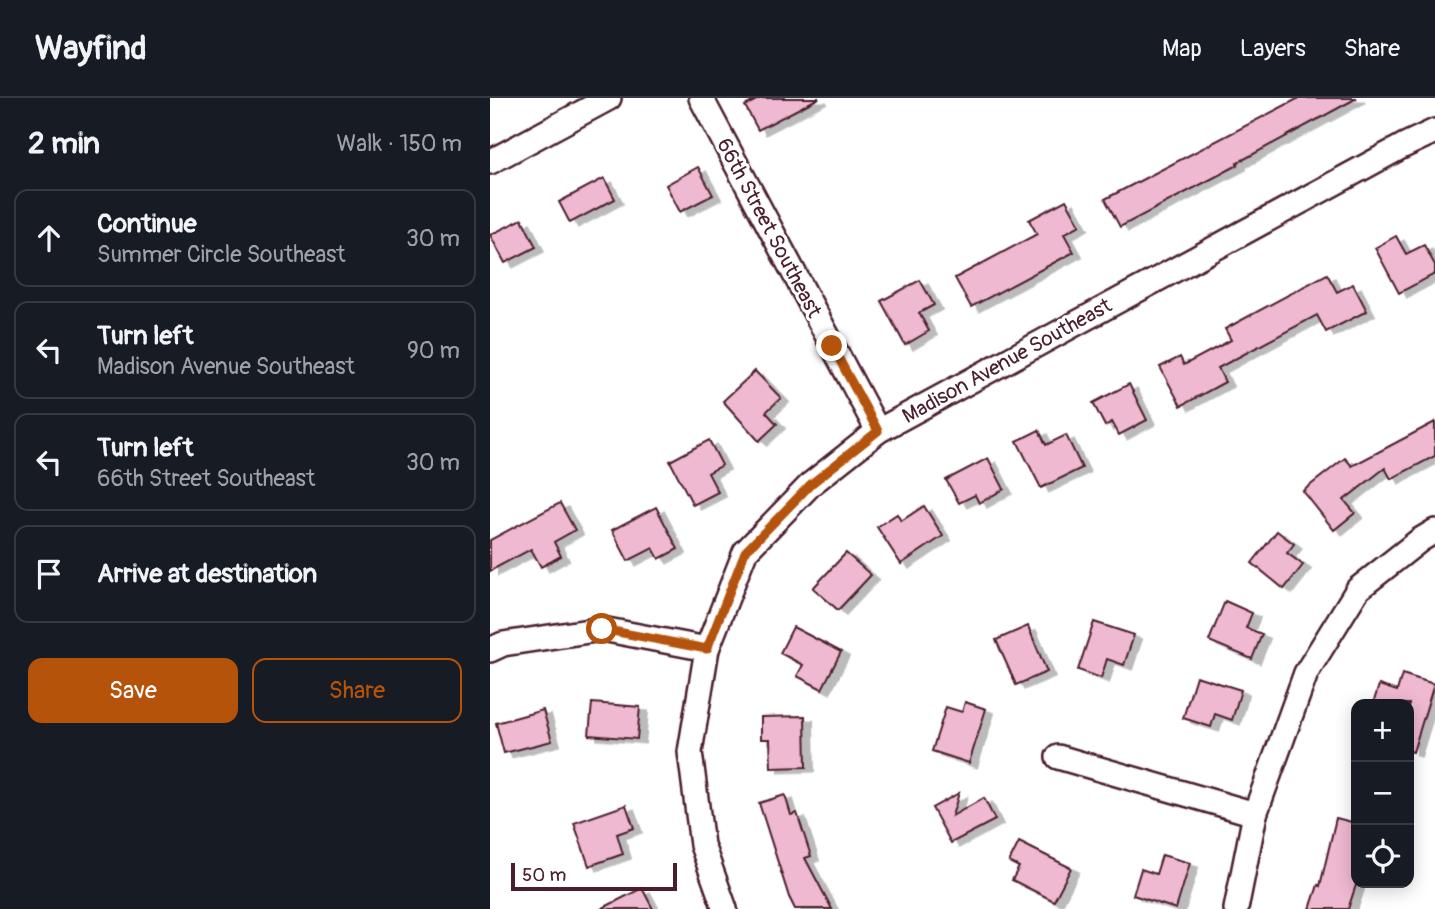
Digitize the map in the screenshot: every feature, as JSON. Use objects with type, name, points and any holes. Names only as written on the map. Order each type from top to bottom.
[{"type":"street","points":[[490,162],[610,98]]},
{"type":"street","name":"66th Street Southeast","points":[[701,98],[878,431]]},
{"type":"street","name":"Madison Avenue Southeast","points":[[725,909],[702,845],[690,752],[707,649],[745,552],[811,484],[878,431],[1435,131]]},
{"type":"street","points":[[1236,909],[1255,814],[1306,673],[1358,589],[1435,531]]},
{"type":"street","points":[[490,650],[503,644],[602,629],[707,649]]},
{"type":"street","points":[[1058,757],[1255,814]]},
{"type":"building","points":[[760,98],[819,98],[758,130],[745,106]]},
{"type":"building","points":[[1299,98],[1357,98],[1120,227],[1105,199]]},
{"type":"building","points":[[698,167],[713,195],[680,212],[666,185]]},
{"type":"building","points":[[604,178],[615,199],[570,223],[559,202]]},
{"type":"building","points":[[1066,200],[1080,225],[1064,234],[1074,252],[971,307],[955,278],[1037,234],[1029,220]]},
{"type":"building","points":[[522,219],[536,247],[505,263],[490,235]]},
{"type":"building","points":[[1396,236],[1406,254],[1424,245],[1435,265],[1435,274],[1399,293],[1375,248]]},
{"type":"building","points":[[1327,274],[1337,292],[1353,284],[1367,311],[1326,332],[1317,315],[1218,368],[1225,382],[1181,406],[1160,367],[1180,357],[1184,365],[1231,340],[1225,329]]},
{"type":"building","points":[[920,280],[934,305],[919,313],[929,331],[905,345],[881,301]]},
{"type":"building","points":[[755,371],[781,398],[766,412],[777,424],[759,441],[723,401]]},
{"type":"building","points":[[1129,384],[1147,420],[1119,435],[1112,422],[1105,426],[1093,403]]},
{"type":"building","points":[[1435,422],[1435,456],[1391,479],[1385,468],[1344,500],[1355,513],[1334,530],[1303,491],[1345,458],[1352,466]]},
{"type":"building","points":[[1039,430],[1046,445],[1066,435],[1082,468],[1041,488],[1017,441]]},
{"type":"building","points":[[709,440],[722,465],[708,473],[718,492],[693,505],[670,461]]},
{"type":"building","points":[[988,458],[1004,489],[979,503],[975,495],[959,503],[946,480]]},
{"type":"building","points":[[560,503],[575,530],[554,542],[561,556],[541,567],[531,549],[490,571],[490,540]]},
{"type":"building","points":[[924,506],[943,536],[901,564],[877,527],[897,514],[901,521]]},
{"type":"building","points":[[656,507],[678,549],[659,559],[653,548],[628,561],[612,530]]},
{"type":"building","points":[[1277,531],[1294,544],[1287,553],[1303,565],[1284,589],[1252,563]]},
{"type":"building","points":[[846,553],[871,575],[838,610],[813,588]]},
{"type":"building","points":[[1225,601],[1252,613],[1246,628],[1262,634],[1252,659],[1209,641]]},
{"type":"building","points":[[1094,622],[1134,635],[1124,665],[1107,659],[1101,678],[1078,670]]},
{"type":"building","points":[[1028,626],[1047,672],[1016,685],[996,640]]},
{"type":"building","points":[[793,627],[841,652],[822,689],[797,676],[803,665],[780,653]]},
{"type":"building","points":[[1402,674],[1434,684],[1414,749],[1414,699],[1375,699],[1379,685],[1397,691]]},
{"type":"building","points":[[1196,676],[1241,690],[1232,720],[1215,714],[1211,727],[1183,718]]},
{"type":"building","points":[[965,702],[986,709],[969,763],[932,751],[946,707],[962,712]]},
{"type":"building","points":[[592,703],[640,707],[637,739],[589,735]]},
{"type":"building","points":[[543,710],[552,741],[504,753],[496,723]]},
{"type":"building","points":[[805,716],[806,767],[771,768],[770,739],[761,739],[761,717]]},
{"type":"building","points":[[959,793],[952,816],[984,798],[995,820],[951,843],[932,808]]},
{"type":"building","points":[[785,795],[791,815],[797,813],[811,856],[805,858],[832,909],[795,909],[789,897],[759,803]]},
{"type":"building","points":[[626,805],[634,828],[617,834],[623,854],[589,866],[574,823]]},
{"type":"building","points":[[1336,818],[1351,822],[1351,888],[1355,888],[1348,909],[1310,909],[1318,885],[1320,886]]},
{"type":"building","points":[[1019,842],[1071,868],[1054,901],[1012,880],[1019,867],[1009,862]]},
{"type":"building","points":[[1162,855],[1190,863],[1176,909],[1133,895],[1141,869],[1156,874]]},
{"type":"building","points":[[642,888],[653,909],[601,909]]},
{"type":"route","points":[[602,629],[707,649],[745,552],[811,484],[878,431],[832,346]]}]
